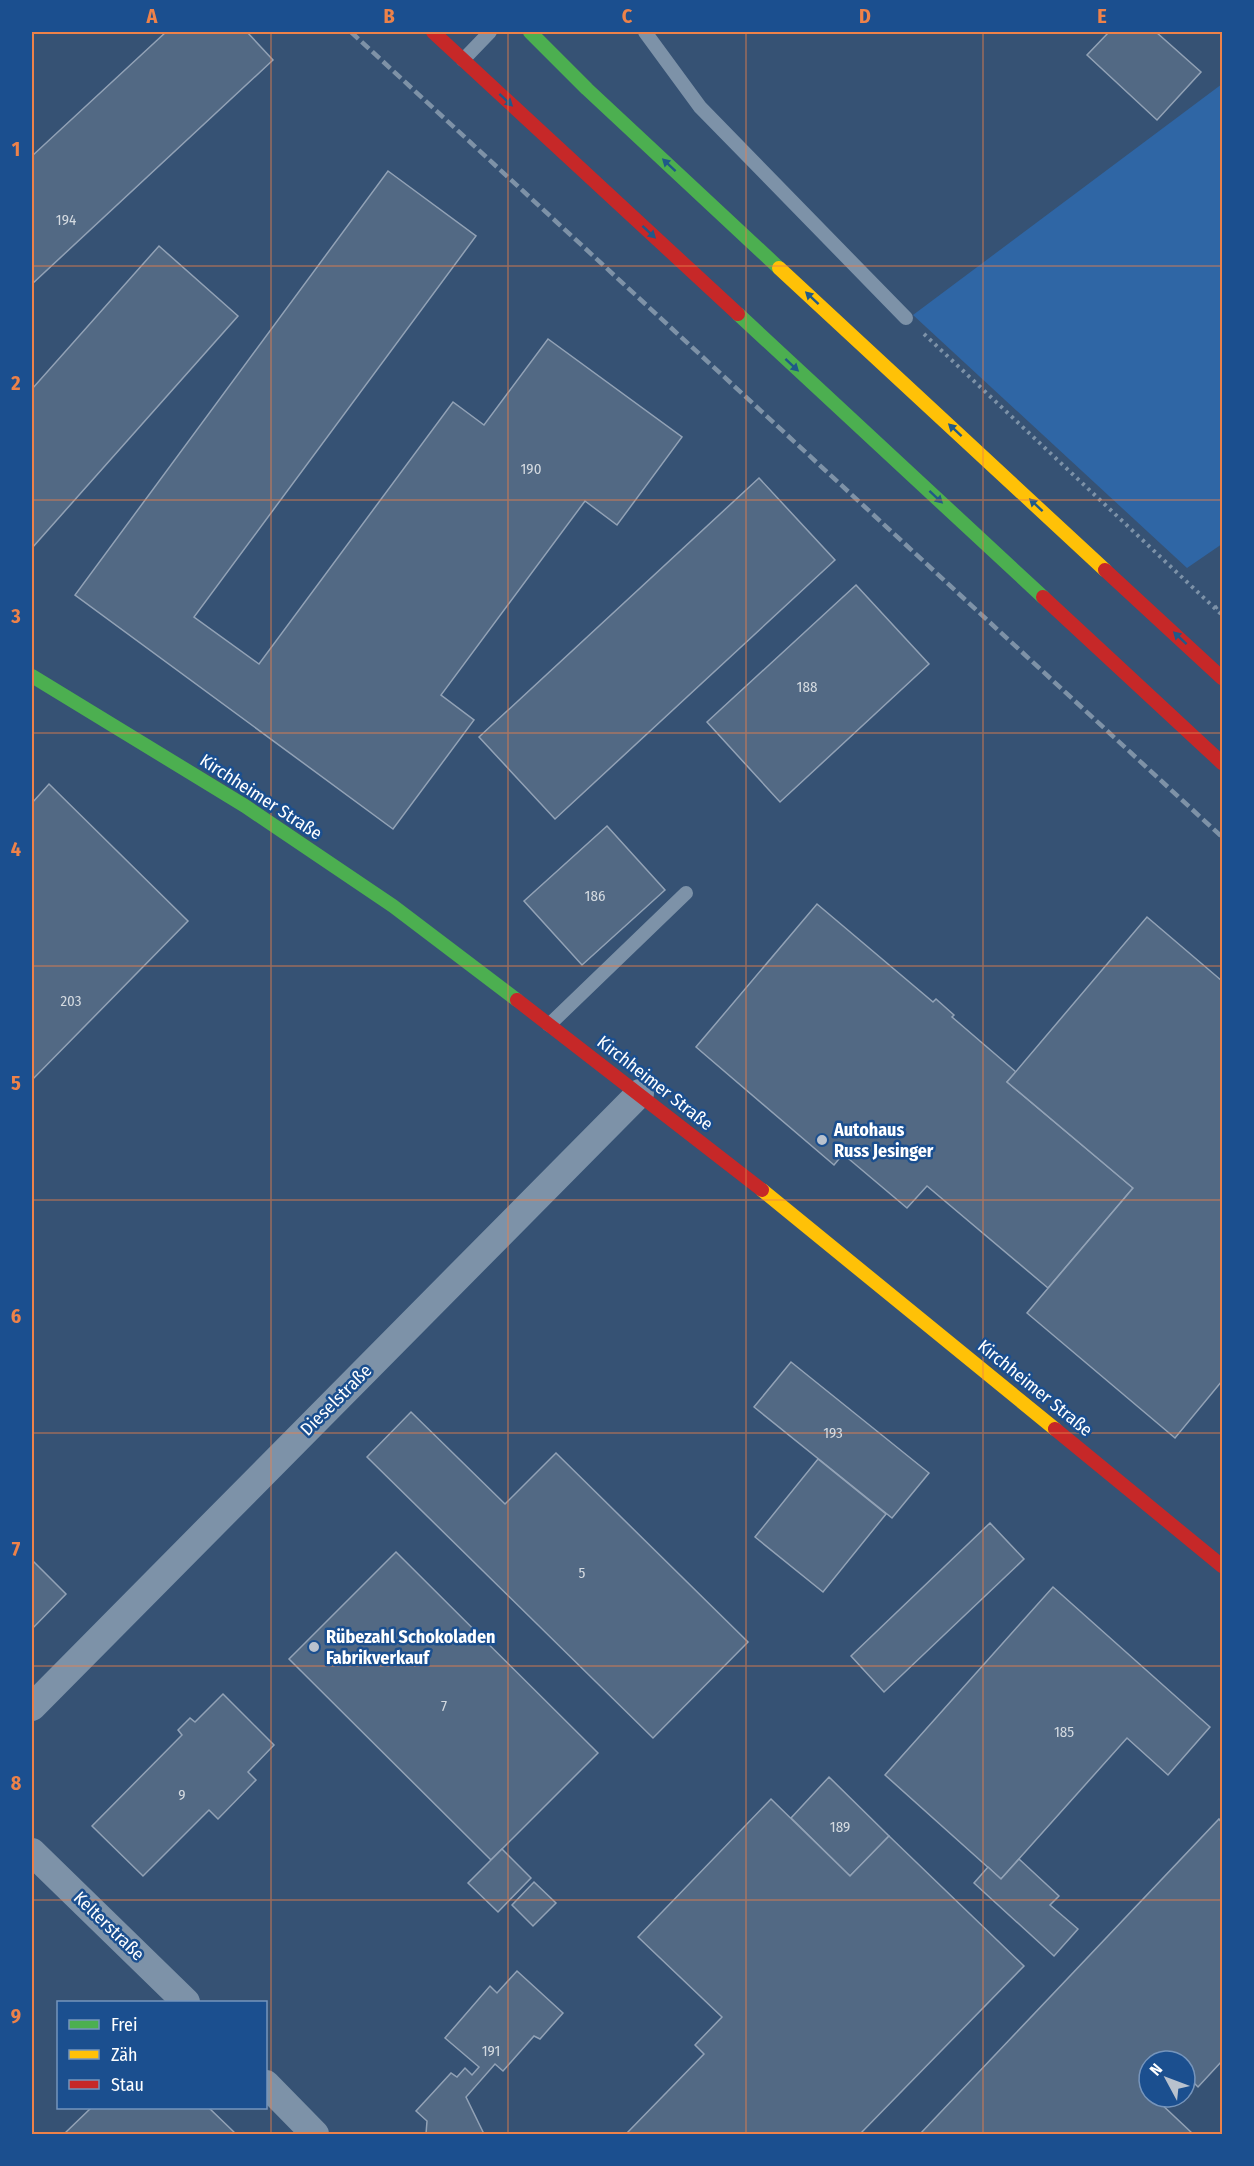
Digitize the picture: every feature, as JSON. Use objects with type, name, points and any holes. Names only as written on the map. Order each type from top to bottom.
[{"type":"main road","points":[[433,32],[1222,763]]},
{"type":"main road","points":[[530,32],[587,89],[1222,678]]},
{"type":"main road","name":"Kirchheimer Straße","points":[[32,676],[255,813],[393,906],[640,1093],[887,1290],[1222,1566]]},
{"type":"street","name":"Dieselstraße","points":[[32,1707],[640,1093]]},
{"type":"street","name":"Kelterstraße","points":[[32,1852],[185,2001]]},
{"type":"street","points":[[267,2085],[315,2134]]},
{"type":"lane","points":[[463,60],[490,32]]},
{"type":"lane","points":[[645,32],[700,107],[906,318]]},
{"type":"lane","points":[[549,1025],[686,893]]},
{"type":"path","points":[[906,318],[1222,615]]},
{"type":"path","points":[[1215,608],[1222,603]]},
{"type":"shaded area","points":[[1222,84],[1222,544],[1187,568],[913,315]]},
{"type":"building","points":[[166,32],[247,32],[273,60],[32,284],[32,156]]},
{"type":"building","points":[[1109,32],[1156,32],[1201,72],[1157,120],[1087,55]]},
{"type":"building","points":[[388,171],[476,236],[194,617],[259,664],[453,402],[484,425],[548,339],[682,437],[617,525],[585,501],[441,695],[474,720],[393,829],[75,595]]},
{"type":"building","points":[[159,246],[238,316],[32,548],[32,389]]},
{"type":"building","points":[[759,478],[835,560],[555,819],[479,737]]},
{"type":"building","points":[[856,585],[929,664],[780,802],[707,722]]},
{"type":"building","points":[[49,784],[188,921],[32,1080],[32,803]]},
{"type":"building","points":[[607,826],[665,890],[582,965],[524,901]]},
{"type":"building","points":[[817,904],[933,1002],[936,999],[954,1015],[952,1017],[1016,1072],[1007,1082],[1133,1188],[1048,1288],[927,1186],[907,1208],[843,1154],[834,1165],[696,1047]]},
{"type":"building","points":[[1147,917],[1222,981],[1222,1381],[1175,1438],[1027,1313],[1133,1188],[1007,1082]]},
{"type":"building","points":[[791,1362],[929,1473],[892,1518],[754,1407]]},
{"type":"building","points":[[411,1412],[505,1504],[556,1453],[748,1642],[653,1738],[367,1457]]},
{"type":"building","points":[[818,1459],[886,1514],[823,1592],[755,1537]]},
{"type":"building","points":[[990,1523],[1024,1559],[884,1692],[851,1656]]},
{"type":"building","points":[[396,1552],[598,1753],[491,1860],[289,1659]]},
{"type":"building","points":[[32,1560],[66,1594],[32,1629]]},
{"type":"building","points":[[1053,1587],[1210,1727],[1168,1775],[1127,1738],[1001,1879],[885,1775]]},
{"type":"building","points":[[223,1694],[274,1745],[248,1772],[256,1780],[218,1819],[209,1810],[143,1876],[92,1826],[182,1735],[178,1730],[190,1718],[195,1722]]},
{"type":"building","points":[[829,1777],[889,1836],[850,1876],[791,1818]]},
{"type":"building","points":[[771,1799],[850,1876],[889,1836],[1024,1966],[860,2134],[626,2134],[704,2054],[695,2045],[722,2017],[638,1937]]},
{"type":"building","points":[[1219,1819],[1222,1823],[1222,2061],[1198,2087],[1197,2049],[1137,2049],[1137,2109],[1166,2109],[1193,2134],[920,2134]]},
{"type":"building","points":[[502,1849],[531,1878],[498,1912],[468,1883]]},
{"type":"building","points":[[1019,1859],[1059,1896],[1050,1905],[1078,1929],[1054,1956],[974,1883],[988,1867],[1001,1879]]},
{"type":"building","points":[[534,1882],[556,1903],[533,1926],[512,1905]]},
{"type":"building","points":[[517,1971],[563,2013],[540,2039],[534,2036],[503,2071],[495,2064],[466,2097],[484,2134],[426,2134],[427,2121],[416,2111],[451,2073],[457,2077],[465,2068],[472,2075],[479,2067],[445,2038],[490,1986],[497,1993]]},
{"type":"building","points":[[90,2109],[210,2109],[236,2134],[64,2134]]},
{"type":"railway","points":[[351,32],[1222,837]]},
{"type":"traffic: fast","points":[[530,32],[587,89],[779,268]]},
{"type":"traffic: fast","points":[[738,314],[1043,597]]},
{"type":"traffic: fast","points":[[32,676],[245,806],[393,906],[517,1000]]},
{"type":"traffic: slow","points":[[779,268],[1105,570]]},
{"type":"traffic: slow","points":[[762,1190],[1055,1429]]},
{"type":"traffic: jam","points":[[433,32],[738,314]]},
{"type":"traffic: jam","points":[[1105,570],[1222,678]]},
{"type":"traffic: jam","points":[[1043,597],[1222,763]]},
{"type":"traffic: jam","points":[[517,1000],[762,1190]]},
{"type":"traffic: jam","points":[[1055,1429],[1222,1566]]},
{"type":"place","name":"Autohaus Russ Jesinger","points":[[822,1140]]},
{"type":"place","name":"Rübezahl Schokoladen Fabrikverkauf","points":[[314,1647]]}]
